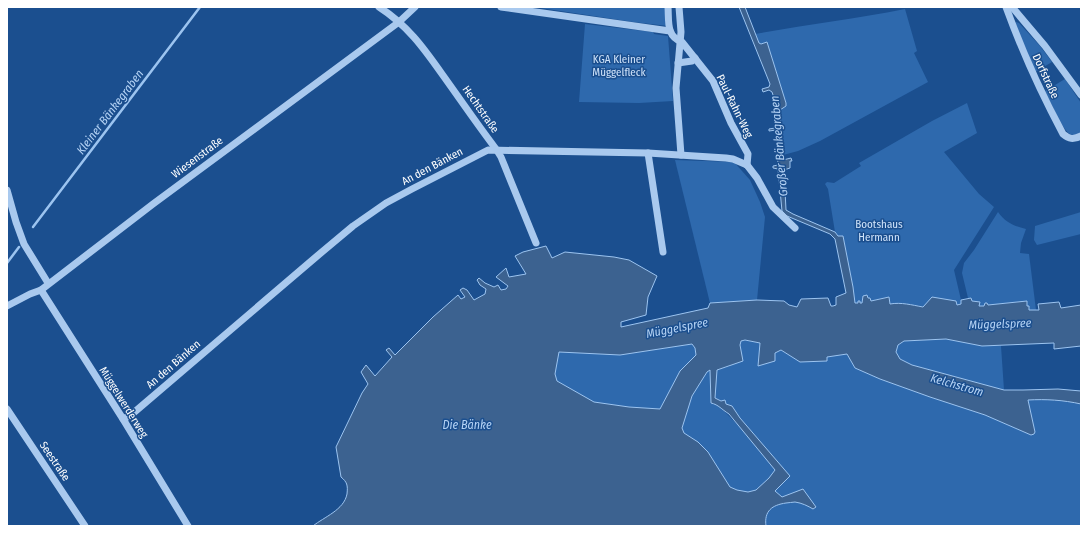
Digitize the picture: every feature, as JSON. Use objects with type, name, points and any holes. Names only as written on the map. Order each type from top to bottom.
[{"type":"street","name":"Hechtstraße","points":[[379,7],[388,13],[412,35],[427,53],[496,149],[501,157],[536,243]]},
{"type":"street","name":"Wiesenstraße","points":[[7,306],[41,290],[48,283],[182,182],[398,22],[415,7]]},
{"type":"street","points":[[501,7],[670,31],[668,7]]},
{"type":"street","points":[[679,7],[681,32],[676,88],[681,155]]},
{"type":"street","name":"Dorfstraße","points":[[1006,7],[1030,68],[1063,134],[1072,139],[1081,136]]},
{"type":"street","name":"Dorfstraße","points":[[1012,7],[1045,46],[1081,95]]},
{"type":"street","name":"Paul-Rahn-Weg","points":[[670,31],[673,37],[682,42],[713,81],[731,123],[748,154],[746,165]]},
{"type":"street","points":[[678,63],[692,61],[695,58]]},
{"type":"street","name":"An den Bänken","points":[[123,419],[131,415],[353,226],[386,203],[488,150],[648,153],[726,158],[733,159],[746,165]]},
{"type":"street","points":[[648,153],[663,252]]},
{"type":"street","points":[[746,165],[756,178],[773,207],[795,228]]},
{"type":"street","points":[[7,190],[24,244],[48,283]]},
{"type":"street","name":"Müggelwerderweg","points":[[41,290],[123,419],[188,526]]},
{"type":"street","name":"Seestraße","points":[[7,409],[84,526]]},
{"type":"green space","name":"KGA Kleiner Müggelfleck","points":[[534,7],[667,7],[668,26],[633,22]]},
{"type":"green space","points":[[905,9],[917,51],[914,53],[928,82],[820,141],[798,151],[783,155],[780,110],[786,106],[786,103],[767,42],[761,44],[759,43],[755,34]]},
{"type":"green space","points":[[1015,23],[1019,23],[1040,46],[1052,62],[1035,72]]},
{"type":"green space","name":"KGA Kleiner Müggelfleck","points":[[585,24],[653,32],[654,34],[668,36],[673,101],[639,103],[579,102]]},
{"type":"green space","points":[[1065,79],[1081,103],[1081,133],[1075,135],[1068,133],[1065,129],[1045,91]]},
{"type":"green space","name":"Bootshaus Hermann","points":[[967,103],[977,133],[944,152],[979,194],[994,207],[954,270],[961,304],[957,305],[956,301],[926,306],[898,303],[890,304],[888,297],[862,303],[860,303],[860,301],[855,303],[843,236],[838,236],[835,232],[828,189],[825,184],[827,182],[834,183],[861,166],[859,163],[932,121]]},
{"type":"green space","points":[[675,160],[734,162],[750,180],[765,217],[757,300],[710,303]]},
{"type":"green space","points":[[998,212],[1010,224],[1026,229],[1021,243],[1020,253],[1029,254],[1036,310],[1029,310],[1026,301],[988,305],[985,303],[984,306],[979,306],[976,301],[972,301],[971,298],[968,298],[962,273],[964,263]]},
{"type":"green space","points":[[1081,212],[1081,234],[1037,245],[1034,240],[1035,226]]},
{"type":"green space","points":[[946,339],[982,346],[1001,346],[1004,390],[912,365],[900,359],[896,352],[898,345],[904,341]]},
{"type":"green space","points":[[745,340],[760,343],[758,365],[781,350],[800,362],[827,360],[826,357],[847,354],[855,368],[880,379],[985,415],[1031,435],[1035,432],[1027,397],[1081,395],[1081,526],[654,526],[473,392],[541,349],[620,355],[692,344],[695,348],[696,355],[682,427],[692,396],[707,372],[710,370],[711,403],[718,405],[737,424],[740,418],[732,406],[726,404],[725,401],[715,398],[716,373],[717,370],[730,366],[741,341]]},
{"type":"water","name":"Die Bänke","points":[[739,7],[745,7],[759,43],[761,44],[767,42],[786,103],[786,106],[780,110],[783,160],[791,158],[792,161],[790,161],[790,168],[784,170],[786,210],[835,232],[838,236],[843,236],[855,303],[860,301],[860,303],[862,303],[863,296],[867,295],[871,301],[889,297],[890,304],[894,303],[923,307],[932,297],[956,301],[957,305],[961,304],[961,300],[971,298],[972,301],[980,302],[979,306],[984,306],[985,303],[988,305],[1027,301],[1029,310],[1039,310],[1038,304],[1059,302],[1061,308],[1081,305],[1081,346],[1054,349],[1054,343],[982,346],[946,339],[904,341],[898,345],[896,352],[900,359],[912,365],[1004,390],[1058,389],[1081,391],[1081,404],[1054,400],[1028,400],[1035,432],[1031,435],[985,415],[880,379],[855,368],[847,354],[827,357],[827,361],[800,362],[781,350],[775,353],[775,361],[758,366],[760,343],[745,340],[741,341],[740,345],[743,361],[717,370],[715,398],[721,401],[725,400],[726,404],[732,406],[740,418],[790,476],[775,491],[782,497],[803,489],[816,507],[813,509],[795,502],[777,505],[770,510],[766,516],[766,526],[313,526],[338,509],[345,500],[347,494],[347,484],[341,477],[336,447],[362,393],[368,384],[361,372],[366,365],[375,376],[392,357],[386,350],[389,348],[395,355],[433,317],[458,295],[461,299],[465,297],[460,290],[463,288],[467,290],[474,300],[485,294],[486,289],[480,285],[477,280],[479,278],[485,283],[494,287],[498,285],[501,290],[506,289],[508,286],[496,277],[506,268],[509,277],[526,274],[515,256],[523,252],[546,246],[552,258],[565,252],[614,257],[629,260],[657,276],[648,297],[646,315],[621,322],[621,327],[708,308],[710,303],[757,300],[784,301],[789,305],[797,307],[801,299],[828,298],[831,306],[836,305],[836,297],[846,293],[835,239],[830,234],[787,216],[782,211],[778,169],[773,168],[773,166],[778,165],[776,130],[769,131],[769,129],[775,128],[776,126],[775,101],[772,92],[769,90],[763,92],[762,89],[769,87],[770,84]],"holes":[[[692,344],[695,348],[696,355],[680,371],[660,409],[629,407],[594,402],[557,381],[555,374],[559,352],[620,355]],[[710,370],[711,403],[729,414],[775,470],[756,490],[748,492],[730,487],[708,452],[698,442],[684,433],[682,428],[692,396],[707,372]]]},
{"type":"waterway","name":"Kleiner Bänkegraben","points":[[33,227],[200,7]]},
{"type":"waterway","name":"Kleiner Bänkegraben","points":[[7,263],[19,247]]},
{"type":"water label","name":"Großer Bänkegraben","points":[[779,146]]},
{"type":"water label","name":"Müggelspree","points":[[1000,324]]},
{"type":"water label","name":"Müggelspree","points":[[677,328]]},
{"type":"water label","name":"Kelchstrom","points":[[957,385]]}]
